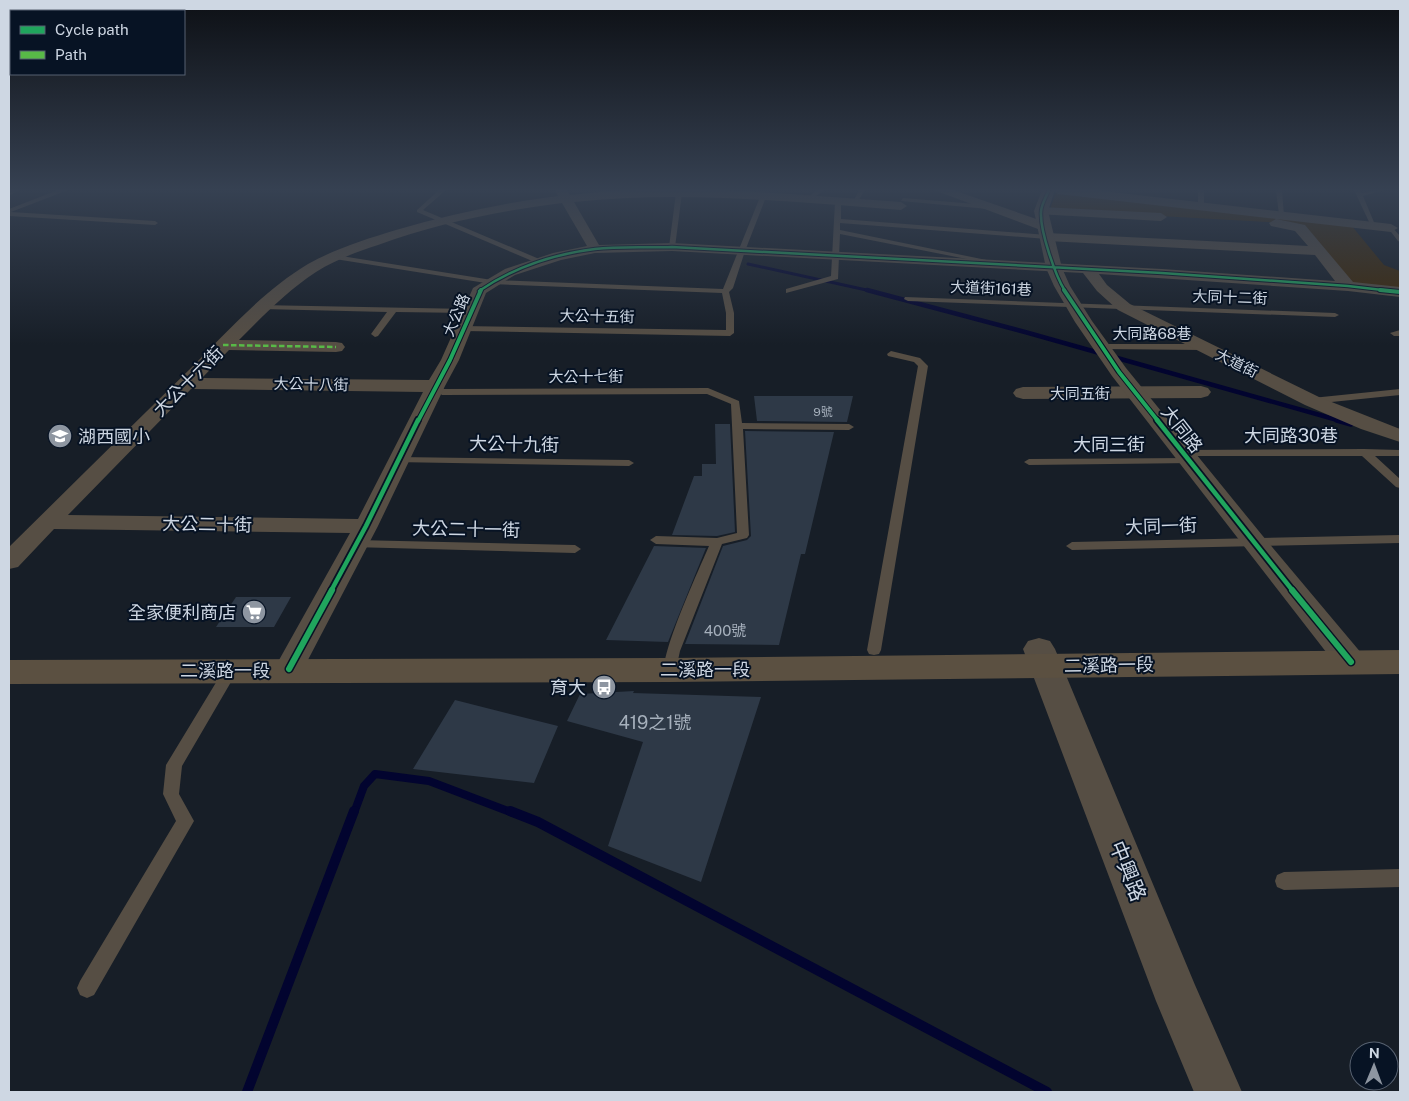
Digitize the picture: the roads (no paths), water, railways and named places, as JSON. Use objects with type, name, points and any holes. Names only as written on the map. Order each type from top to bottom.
[{"type":"main road","name":"二溪路一段","points":[[9,653],[295,660],[671,661],[1344,654],[1400,646]]},
{"type":"main road","name":"二溪路一段","points":[[671,661],[874,650],[1043,657]]},
{"type":"main road","name":"二溪路一段","points":[[1344,654],[1400,662]]},
{"type":"main road","name":"二溪路一段","points":[[9,672],[231,670],[295,660]]},
{"type":"street","name":"大公十六街","points":[[9,561],[262,308],[303,274],[335,257],[374,241]]},
{"type":"street","points":[[591,241],[595,249]]},
{"type":"street","name":"大同路","points":[[1047,241],[1054,268],[1062,286],[1105,352],[1252,541],[1344,654]]},
{"type":"street","points":[[1180,241],[1319,251]]},
{"type":"street","points":[[1311,241],[1348,286]]},
{"type":"street","name":"大公路","points":[[295,660],[450,360],[480,292],[492,282],[540,261],[595,249],[672,247],[1348,286],[1400,292]]},
{"type":"street","name":"大道街","points":[[1088,270],[1102,288],[1124,307],[1312,401],[1368,426],[1400,436]]},
{"type":"street","points":[[223,346],[336,347]]},
{"type":"street","name":"大公十八街","points":[[187,383],[435,386]]},
{"type":"street","name":"大同五街","points":[[1023,393],[1202,392]]},
{"type":"street","name":"大公二十街","points":[[48,522],[361,535]]},
{"type":"street","name":"中興路","points":[[1043,657],[1179,1002],[1218,1092]]},
{"type":"lane","points":[[494,241],[540,261]]},
{"type":"lane","points":[[672,247],[673,241]]},
{"type":"lane","points":[[335,257],[492,282],[725,291],[729,288],[745,241]]},
{"type":"lane","points":[[789,291],[835,277],[837,241]]},
{"type":"lane","points":[[889,241],[1011,266]]},
{"type":"lane","name":"大公十五街","points":[[467,320],[730,332],[730,314],[725,291]]},
{"type":"lane","name":"大道街161巷","points":[[908,299],[1124,307]]},
{"type":"lane","name":"大同十二街","points":[[1124,307],[1335,315]]},
{"type":"lane","points":[[262,308],[393,310],[467,320]]},
{"type":"lane","points":[[375,334],[393,310]]},
{"type":"lane","name":"大同路68巷","points":[[1105,352],[1203,347]]},
{"type":"lane","points":[[874,650],[923,366],[917,360],[891,354]]},
{"type":"lane","name":"大公十七街","points":[[435,386],[442,392],[708,391],[736,403],[737,426]]},
{"type":"lane","points":[[1312,401],[1400,392]]},
{"type":"lane","points":[[656,540],[717,542],[743,535],[737,426],[849,427]]},
{"type":"lane","points":[[1364,452],[1400,485]]},
{"type":"lane","name":"大同路30巷","points":[[1186,457],[1364,452],[1400,453]]},
{"type":"lane","name":"大同三街","points":[[1029,462],[1186,457]]},
{"type":"lane","name":"大公十九街","points":[[398,460],[629,463]]},
{"type":"lane","name":"大公二十一街","points":[[361,535],[575,549]]},
{"type":"lane","name":"大同一街","points":[[1072,546],[1400,539]]},
{"type":"lane","points":[[671,661],[717,542]]},
{"type":"lane","points":[[87,988],[185,821],[171,794],[174,765],[231,670]]},
{"type":"lane","points":[[1284,881],[1400,878]]},
{"type":"waterway","points":[[748,264],[870,291]]},
{"type":"waterway","points":[[870,291],[1025,332],[1341,421]]},
{"type":"waterway","points":[[1337,420],[1351,424]]},
{"type":"waterway","points":[[354,813],[364,786],[375,774],[429,781],[513,813]]},
{"type":"waterway","points":[[247,1092],[354,811]]},
{"type":"waterway","points":[[510,811],[538,822],[1047,1092]]},
{"type":"place","name":"湖西國小","points":[[60,436]]},
{"type":"place","name":"全家便利商店","points":[[254,612]]},
{"type":"place","name":"育大","points":[[604,687]]}]
